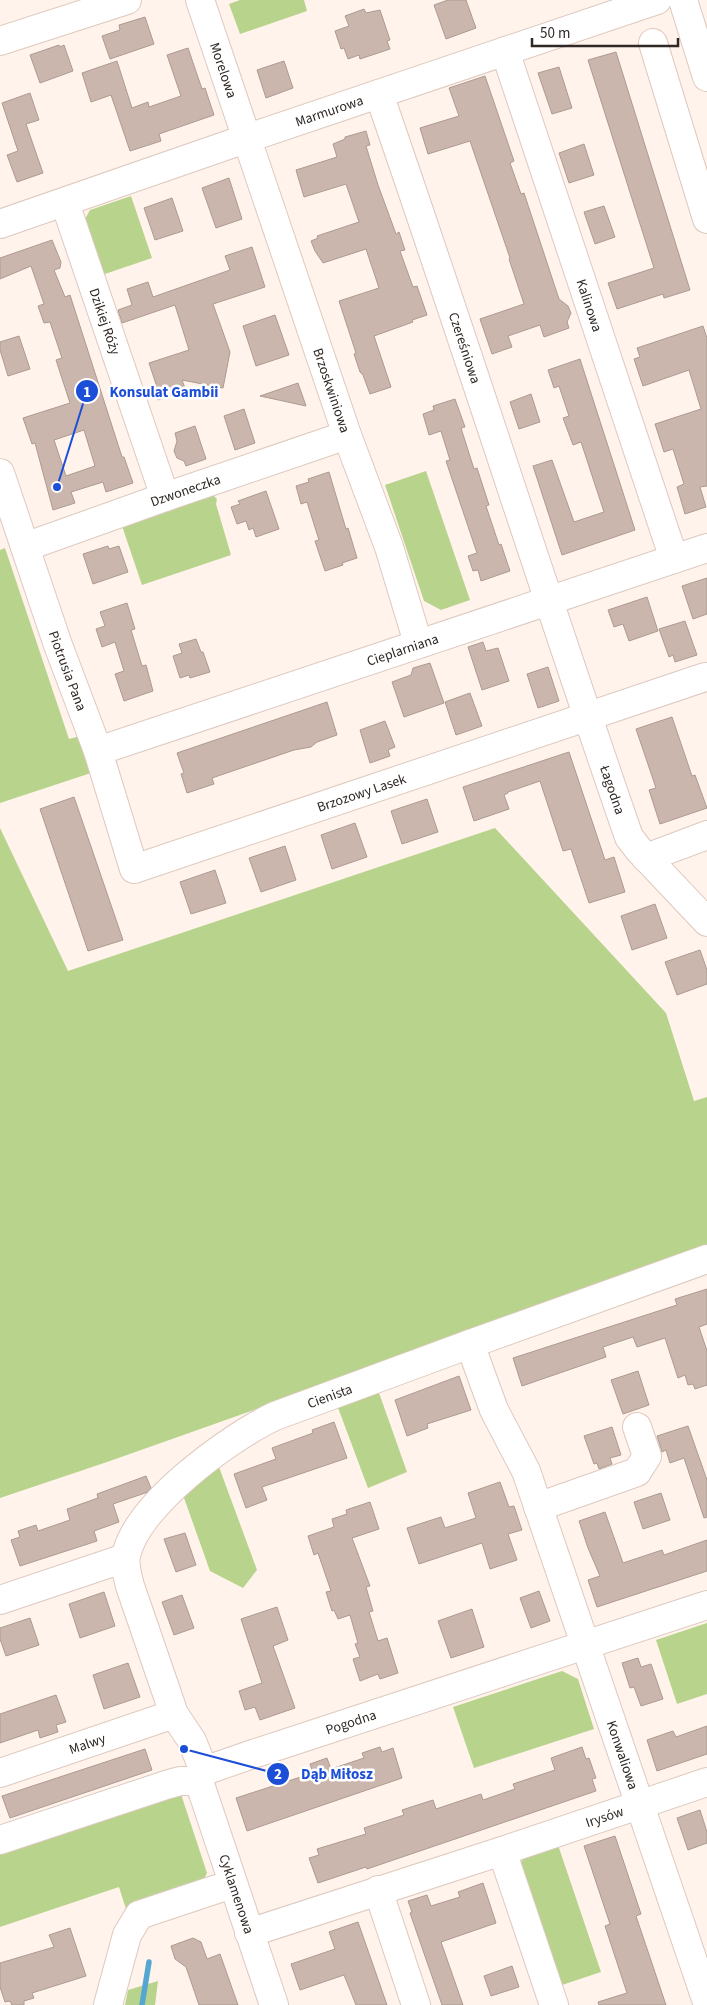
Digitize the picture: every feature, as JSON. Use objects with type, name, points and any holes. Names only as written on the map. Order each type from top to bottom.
[{"type":"street","points":[[0,41],[127,0]]},
{"type":"street","name":"Morelowa","points":[[200,0],[248,138]]},
{"type":"street","points":[[683,0],[707,77]]},
{"type":"street","name":"Marmurowa","points":[[0,224],[645,2]]},
{"type":"street","points":[[652,43],[707,218]]},
{"type":"street","name":"Kalinowa","points":[[505,51],[674,559]]},
{"type":"street","name":"Czereśniowa","points":[[380,94],[550,600]]},
{"type":"street","name":"Brzoskwiniowa","points":[[248,138],[347,436],[389,547],[418,644]]},
{"type":"street","name":"Dzikiej Róży","points":[[65,203],[165,497]]},
{"type":"street","name":"Dzwoneczka","points":[[25,547],[165,497],[347,436]]},
{"type":"street","name":"Piotrusia Pana","points":[[0,473],[58,645],[98,751],[134,869]]},
{"type":"street","name":"Cieplarniana","points":[[98,751],[707,548]]},
{"type":"street","name":"Łagodna","points":[[550,600],[587,717],[632,843],[707,922]]},
{"type":"street","points":[[587,717],[704,677]]},
{"type":"street","name":"Brzozowy Lasek","points":[[134,869],[587,717]]},
{"type":"street","points":[[646,858],[707,835]]},
{"type":"street","name":"Cienista","points":[[125,1558],[128,1548],[140,1526],[166,1495],[212,1454],[246,1431],[275,1416],[707,1259]]},
{"type":"street","name":"Konwaliowa","points":[[470,1344],[491,1403],[521,1459],[707,2002]]},
{"type":"street","points":[[538,1507],[637,1472],[646,1456],[637,1427]]},
{"type":"street","points":[[0,1600],[125,1558]]},
{"type":"street","name":"Cyklamenowa","points":[[125,1558],[130,1586],[174,1714],[192,1741],[232,1884],[274,2005]]},
{"type":"street","name":"Pogodna","points":[[0,1840],[166,1785],[202,1776],[253,1754],[707,1605]]},
{"type":"street","name":"Malwy","points":[[0,1773],[174,1714]]},
{"type":"street","name":"Irysów","points":[[249,1933],[707,1782]]},
{"type":"street","points":[[502,1851],[554,2005]]},
{"type":"street","points":[[106,2004],[127,1935],[139,1915],[232,1884]]},
{"type":"street","points":[[378,1890],[416,2005]]},
{"type":"green space","points":[[240,0],[304,0],[307,11],[240,34],[229,4]]},
{"type":"green space","points":[[131,196],[152,258],[102,275],[84,221],[90,210]]},
{"type":"green space","points":[[426,471],[470,600],[441,610],[424,601],[385,485]]},
{"type":"green space","points":[[210,492],[217,499],[216,504],[231,555],[142,585],[122,526],[179,507]]},
{"type":"green space","points":[[5,548],[69,739],[84,735],[91,773],[0,803],[0,550]]},
{"type":"green space","points":[[0,828],[68,971],[495,828],[666,1013],[694,1101],[707,1097],[707,1249],[110,1461],[0,1498]]},
{"type":"green space","points":[[378,1390],[407,1472],[368,1488],[337,1405]]},
{"type":"green space","points":[[219,1467],[257,1570],[243,1588],[210,1571],[183,1495]]},
{"type":"green space","points":[[707,1623],[707,1694],[677,1704],[656,1640]]},
{"type":"green space","points":[[562,1671],[578,1679],[594,1729],[474,1768],[453,1707]]},
{"type":"green space","points":[[179,1788],[207,1873],[202,1883],[126,1909],[119,1887],[0,1927],[0,1847]]},
{"type":"green space","points":[[558,1845],[601,1972],[559,1986],[519,1866],[524,1857]]},
{"type":"green space","points":[[158,1981],[155,2005],[125,2005],[128,1990]]},
{"type":"building","points":[[448,0],[466,0],[476,28],[446,39],[434,5]]},
{"type":"building","points":[[364,9],[366,13],[380,10],[390,40],[387,41],[390,49],[360,59],[359,55],[348,59],[344,48],[341,49],[335,31],[349,26],[345,16]]},
{"type":"building","points":[[145,17],[154,44],[110,59],[102,36],[120,30],[119,25]]},
{"type":"building","points":[[59,45],[60,47],[64,45],[73,71],[40,83],[30,55]]},
{"type":"building","points":[[188,48],[202,89],[205,88],[214,115],[159,134],[161,141],[130,151],[111,95],[91,102],[82,73],[117,61],[132,108],[148,102],[149,107],[181,96],[167,55]]},
{"type":"building","points":[[616,52],[690,290],[664,298],[663,294],[617,309],[608,283],[654,268],[588,60]]},
{"type":"building","points":[[284,61],[293,88],[266,98],[257,70]]},
{"type":"building","points":[[559,67],[572,108],[552,114],[538,73]]},
{"type":"building","points":[[485,76],[514,161],[510,163],[521,194],[524,193],[559,299],[568,306],[571,313],[567,322],[569,328],[544,337],[540,325],[508,336],[512,347],[492,354],[480,319],[524,304],[510,258],[470,141],[428,154],[420,128],[459,116],[449,88]]},
{"type":"building","points":[[30,93],[39,120],[26,124],[43,173],[17,182],[7,155],[18,151],[2,103]]},
{"type":"building","points":[[366,131],[370,145],[366,146],[378,185],[396,234],[399,232],[405,250],[400,251],[413,287],[417,286],[427,315],[374,336],[391,387],[370,394],[354,354],[356,353],[339,301],[379,288],[366,249],[323,263],[311,241],[318,238],[317,236],[359,222],[346,184],[304,197],[296,170],[337,157],[333,144],[345,139],[345,137]]},
{"type":"building","points":[[584,144],[594,175],[569,183],[559,153]]},
{"type":"building","points":[[229,178],[242,219],[216,228],[202,188]]},
{"type":"building","points":[[172,198],[183,231],[155,240],[144,208]]},
{"type":"building","points":[[604,206],[615,237],[595,244],[584,212]]},
{"type":"building","points":[[52,240],[61,262],[60,268],[54,270],[65,297],[70,295],[122,457],[124,457],[133,483],[106,492],[103,482],[71,492],[75,503],[53,510],[35,443],[32,444],[23,418],[70,403],[56,360],[62,358],[50,322],[44,323],[38,306],[44,304],[31,266],[0,279],[0,258]],"holes":[[[84,430],[95,466],[66,476],[54,440]]]},
{"type":"building","points":[[252,247],[265,287],[213,304],[230,352],[223,388],[182,380],[186,391],[158,400],[153,386],[156,384],[149,363],[189,350],[175,305],[122,323],[118,310],[132,305],[127,289],[148,282],[153,297],[230,270],[225,256]]},
{"type":"building","points":[[275,315],[289,355],[256,366],[243,326]]},
{"type":"building","points":[[703,326],[707,338],[707,486],[700,487],[706,507],[685,514],[677,487],[684,484],[673,449],[664,452],[655,424],[701,409],[689,370],[643,386],[634,359],[640,357],[637,348]]},
{"type":"building","points":[[19,336],[30,369],[8,376],[0,350],[0,342]]},
{"type":"building","points":[[580,359],[635,530],[562,555],[533,466],[552,460],[574,522],[604,512],[581,442],[573,445],[563,418],[569,416],[559,386],[554,388],[548,370]]},
{"type":"building","points":[[298,383],[306,406],[260,396]]},
{"type":"building","points":[[531,394],[540,422],[519,429],[510,402]]},
{"type":"building","points":[[455,399],[465,427],[461,428],[474,469],[477,468],[489,505],[486,506],[510,571],[481,581],[478,570],[473,571],[468,556],[477,553],[446,461],[450,460],[441,431],[429,435],[423,414],[434,410],[433,406]]},
{"type":"building","points":[[244,409],[255,443],[235,450],[224,416]]},
{"type":"building","points":[[195,426],[206,459],[186,466],[184,461],[177,458],[174,451],[177,441],[175,433]]},
{"type":"building","points":[[329,472],[357,558],[325,571],[315,541],[319,540],[307,502],[301,504],[296,486],[309,482],[308,479]]},
{"type":"building","points":[[266,491],[279,529],[256,537],[253,528],[249,530],[246,521],[237,524],[231,507],[240,504],[238,501]]},
{"type":"building","points":[[108,546],[109,549],[119,546],[128,572],[93,584],[83,554]]},
{"type":"building","points":[[707,578],[707,614],[693,619],[682,586]]},
{"type":"building","points":[[647,597],[658,631],[629,641],[623,624],[614,627],[608,610]]},
{"type":"building","points":[[127,603],[135,629],[131,630],[142,666],[146,665],[153,691],[124,701],[115,674],[124,671],[115,642],[102,647],[96,629],[105,626],[100,612]]},
{"type":"building","points":[[685,621],[697,655],[675,662],[673,655],[669,657],[659,629]]},
{"type":"building","points":[[196,639],[210,672],[190,678],[189,675],[180,678],[173,656],[182,653],[179,644]]},
{"type":"building","points":[[483,642],[486,651],[498,648],[509,681],[482,690],[468,647]]},
{"type":"building","points":[[430,663],[444,703],[404,717],[392,682],[411,675],[413,668]]},
{"type":"building","points":[[548,667],[559,701],[538,708],[527,674]]},
{"type":"building","points":[[470,693],[482,726],[456,735],[445,702]]},
{"type":"building","points":[[327,702],[337,735],[317,742],[311,747],[294,750],[212,778],[214,784],[187,793],[181,774],[184,773],[177,753]]},
{"type":"building","points":[[672,717],[692,776],[695,775],[707,808],[660,824],[649,790],[656,788],[636,729]]},
{"type":"building","points":[[385,721],[395,747],[388,750],[390,756],[370,763],[360,730]]},
{"type":"building","points":[[569,752],[605,860],[614,857],[625,892],[589,903],[571,849],[563,851],[540,781],[504,795],[509,809],[474,821],[463,787]]},
{"type":"building","points":[[74,797],[123,940],[88,951],[40,809]]},
{"type":"building","points":[[427,799],[438,832],[402,844],[391,811]]},
{"type":"building","points":[[355,823],[367,857],[332,869],[321,835]]},
{"type":"building","points":[[285,846],[296,880],[261,892],[249,858]]},
{"type":"building","points":[[215,870],[226,903],[191,914],[180,882]]},
{"type":"building","points":[[655,904],[667,938],[632,950],[621,916]]},
{"type":"building","points":[[700,950],[707,970],[707,984],[677,995],[665,962]]},
{"type":"building","points":[[707,1289],[707,1324],[699,1327],[707,1351],[707,1385],[695,1389],[693,1384],[688,1385],[685,1375],[678,1378],[665,1338],[637,1347],[633,1337],[603,1347],[606,1357],[522,1386],[513,1358],[677,1305],[675,1299]]},
{"type":"building","points":[[638,1371],[649,1405],[623,1414],[611,1380]]},
{"type":"building","points":[[459,1376],[471,1410],[427,1424],[428,1428],[407,1436],[395,1400]]},
{"type":"building","points":[[334,1422],[347,1458],[262,1487],[267,1500],[246,1508],[234,1474],[276,1459],[272,1448],[313,1433],[312,1430]]},
{"type":"building","points":[[688,1426],[707,1480],[707,1517],[704,1518],[684,1458],[670,1463],[666,1450],[662,1452],[657,1436]]},
{"type":"building","points":[[612,1427],[621,1455],[610,1458],[612,1464],[599,1469],[597,1463],[594,1464],[584,1436]]},
{"type":"building","points":[[146,1476],[151,1488],[148,1492],[113,1504],[119,1522],[94,1531],[97,1541],[20,1566],[11,1540],[20,1537],[18,1531],[36,1525],[38,1531],[70,1520],[67,1509],[98,1498],[97,1494]]},
{"type":"building","points":[[500,1482],[509,1507],[514,1506],[522,1530],[508,1534],[517,1560],[490,1569],[482,1543],[419,1564],[407,1528],[441,1517],[445,1528],[476,1518],[468,1493]]},
{"type":"building","points":[[661,1493],[670,1520],[643,1529],[634,1502]]},
{"type":"building","points":[[370,1502],[379,1529],[352,1538],[370,1586],[366,1587],[373,1611],[369,1612],[378,1641],[387,1638],[398,1673],[380,1679],[378,1674],[360,1681],[353,1659],[360,1657],[355,1644],[358,1643],[350,1615],[338,1619],[334,1610],[332,1611],[326,1592],[331,1591],[318,1553],[314,1555],[308,1536],[334,1527],[332,1519],[347,1514],[346,1510]]},
{"type":"building","points":[[605,1512],[623,1563],[662,1550],[664,1555],[707,1540],[707,1571],[597,1607],[588,1580],[600,1576],[579,1521]]},
{"type":"building","points":[[185,1533],[196,1565],[176,1572],[164,1539]]},
{"type":"building","points":[[539,1591],[550,1621],[531,1628],[520,1598]]},
{"type":"building","points":[[104,1592],[115,1626],[80,1638],[69,1604]]},
{"type":"building","points":[[182,1595],[194,1628],[174,1635],[162,1602]]},
{"type":"building","points":[[277,1607],[288,1640],[273,1646],[295,1708],[260,1720],[255,1707],[245,1710],[239,1691],[262,1683],[241,1619]]},
{"type":"building","points":[[472,1609],[484,1647],[451,1658],[438,1621]]},
{"type":"building","points":[[30,1618],[39,1645],[6,1656],[0,1639],[0,1628]]},
{"type":"building","points":[[638,1658],[641,1667],[651,1664],[663,1699],[641,1706],[634,1687],[630,1688],[622,1663]]},
{"type":"building","points":[[128,1663],[140,1697],[104,1709],[93,1675]]},
{"type":"building","points":[[56,1695],[66,1722],[56,1725],[58,1732],[40,1738],[38,1730],[0,1743],[0,1714]]},
{"type":"building","points":[[707,1726],[707,1754],[657,1771],[647,1740],[673,1731],[676,1737]]},
{"type":"building","points":[[380,1747],[382,1752],[393,1748],[402,1778],[247,1831],[236,1798],[313,1773],[310,1764],[327,1758],[331,1769],[364,1758],[362,1753]]},
{"type":"building","points":[[582,1747],[586,1759],[589,1758],[596,1778],[592,1779],[596,1791],[367,1869],[366,1867],[318,1883],[309,1858],[319,1855],[317,1849],[366,1834],[364,1828],[404,1815],[402,1810],[433,1800],[436,1809],[481,1794],[483,1800],[515,1789],[513,1784],[555,1770],[551,1758]]},
{"type":"building","points":[[145,1749],[152,1770],[10,1818],[2,1796]]},
{"type":"building","points":[[700,1810],[707,1832],[707,1843],[688,1850],[677,1818]]},
{"type":"building","points":[[615,1836],[641,1914],[636,1916],[666,2005],[599,2005],[598,2002],[627,1993],[605,1926],[610,1924],[584,1846]]},
{"type":"building","points":[[483,1883],[496,1923],[441,1942],[463,2005],[442,2005],[410,1913],[412,1912],[408,1901],[427,1895],[431,1906],[460,1897],[458,1892]]},
{"type":"building","points":[[358,1922],[387,2005],[356,2005],[344,1975],[300,1990],[291,1964],[335,1949],[329,1932]]},
{"type":"building","points":[[70,1928],[86,1976],[32,1993],[34,1998],[24,2001],[24,2005],[12,2005],[10,2001],[5,2002],[0,1987],[0,1963],[54,1947],[49,1935]]},
{"type":"building","points":[[193,1938],[201,1942],[207,1959],[220,1954],[238,2005],[199,2005],[186,1967],[175,1959],[171,1946]]},
{"type":"building","points":[[512,1966],[519,1987],[491,1996],[484,1976]]},
{"type":"waterway","points":[[142,2005],[149,1962]]},
{"type":"place","name":"Konsulat Gambii","points":[[57,487]]},
{"type":"place","name":"Dąb Miłosz","points":[[184,1749]]}]
